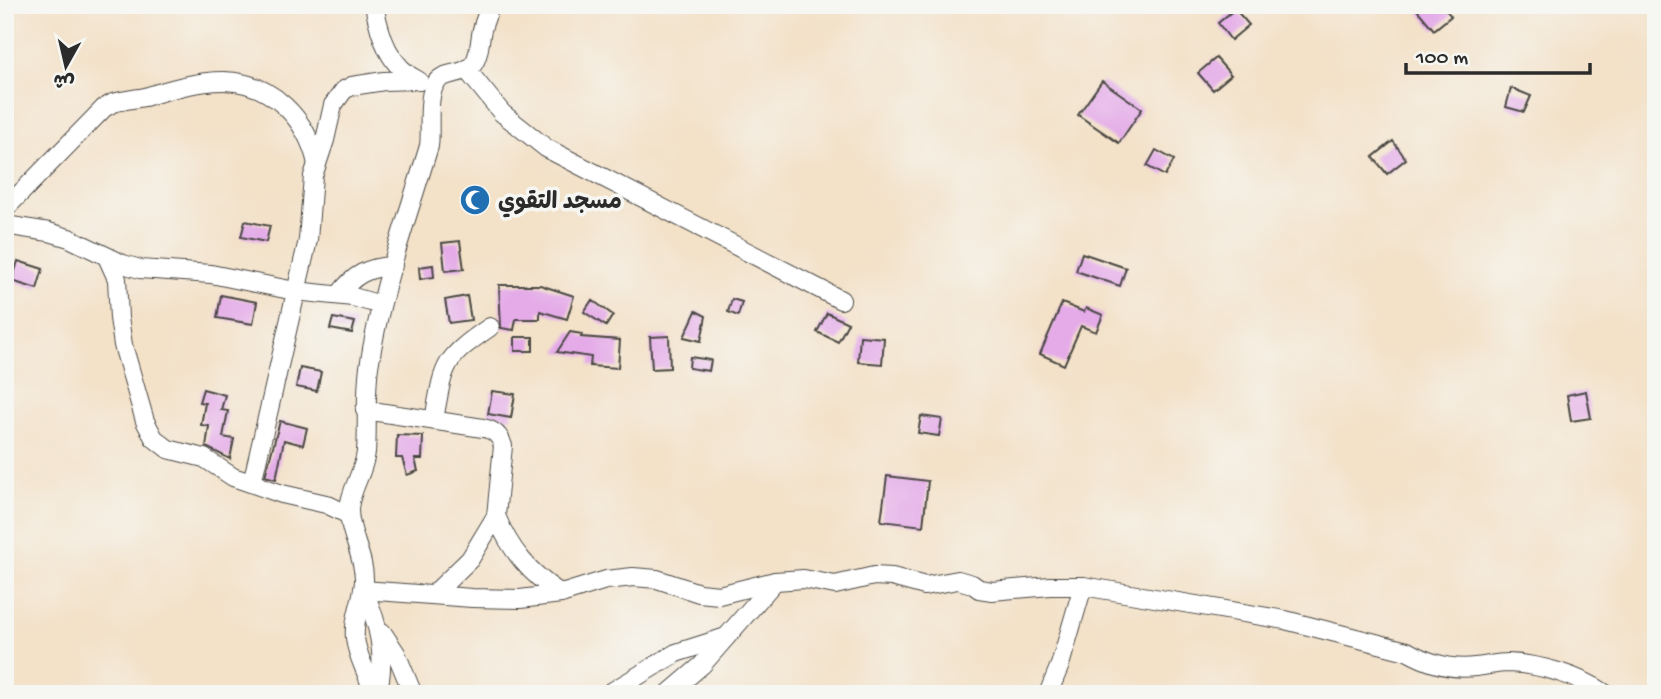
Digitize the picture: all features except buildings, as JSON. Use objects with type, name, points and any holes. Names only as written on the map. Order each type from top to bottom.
[{"type":"street","points":[[252,483],[308,240],[311,189],[326,139],[332,105],[344,90],[368,83],[425,83],[467,70],[478,56],[483,25],[491,5]]},
{"type":"street","points":[[374,6],[381,33],[393,61],[404,72],[425,83],[430,91],[432,122],[429,146],[381,305],[369,368],[366,453],[360,477],[351,496],[349,515],[363,572],[363,590],[356,611],[355,636],[360,661],[375,694]]},
{"type":"street","points":[[467,70],[502,113],[546,148],[841,300]]},
{"type":"street","points":[[5,209],[104,108],[113,103],[186,86],[223,81],[243,83],[278,100],[301,125],[314,150],[317,164]]},
{"type":"street","points":[[5,225],[69,238],[107,257],[140,269],[211,274],[295,291],[339,295],[381,305]]},
{"type":"street","points":[[107,257],[117,279],[119,318],[124,345],[148,430],[160,444],[168,449],[204,458],[233,477],[282,494],[326,504],[349,515]]},
{"type":"street","points":[[339,295],[348,282],[361,272],[393,266]]},
{"type":"street","points":[[434,420],[447,364],[459,348],[489,327]]},
{"type":"street","points":[[366,410],[490,429],[501,439],[503,446],[496,516],[470,559],[434,594]]},
{"type":"street","points":[[496,516],[521,561],[561,594]]},
{"type":"street","points":[[363,590],[504,599],[561,594],[620,578],[657,579],[708,595],[730,594],[775,581],[804,579],[835,585],[874,576],[891,577],[925,586],[958,580],[992,591],[1083,586],[1285,620],[1408,651],[1446,667],[1505,663],[1539,667],[1585,688],[1606,694]]},
{"type":"street","points":[[668,694],[702,665],[775,581]]},
{"type":"street","points":[[1048,694],[1060,665],[1083,586]]},
{"type":"street","points":[[363,590],[378,626],[396,653],[413,694]]},
{"type":"street","points":[[375,694],[382,665],[378,626]]},
{"type":"street","points":[[608,694],[676,653],[726,637]]},
{"type":"place","name":"مسجد التقوي","points":[[475,200]]}]
